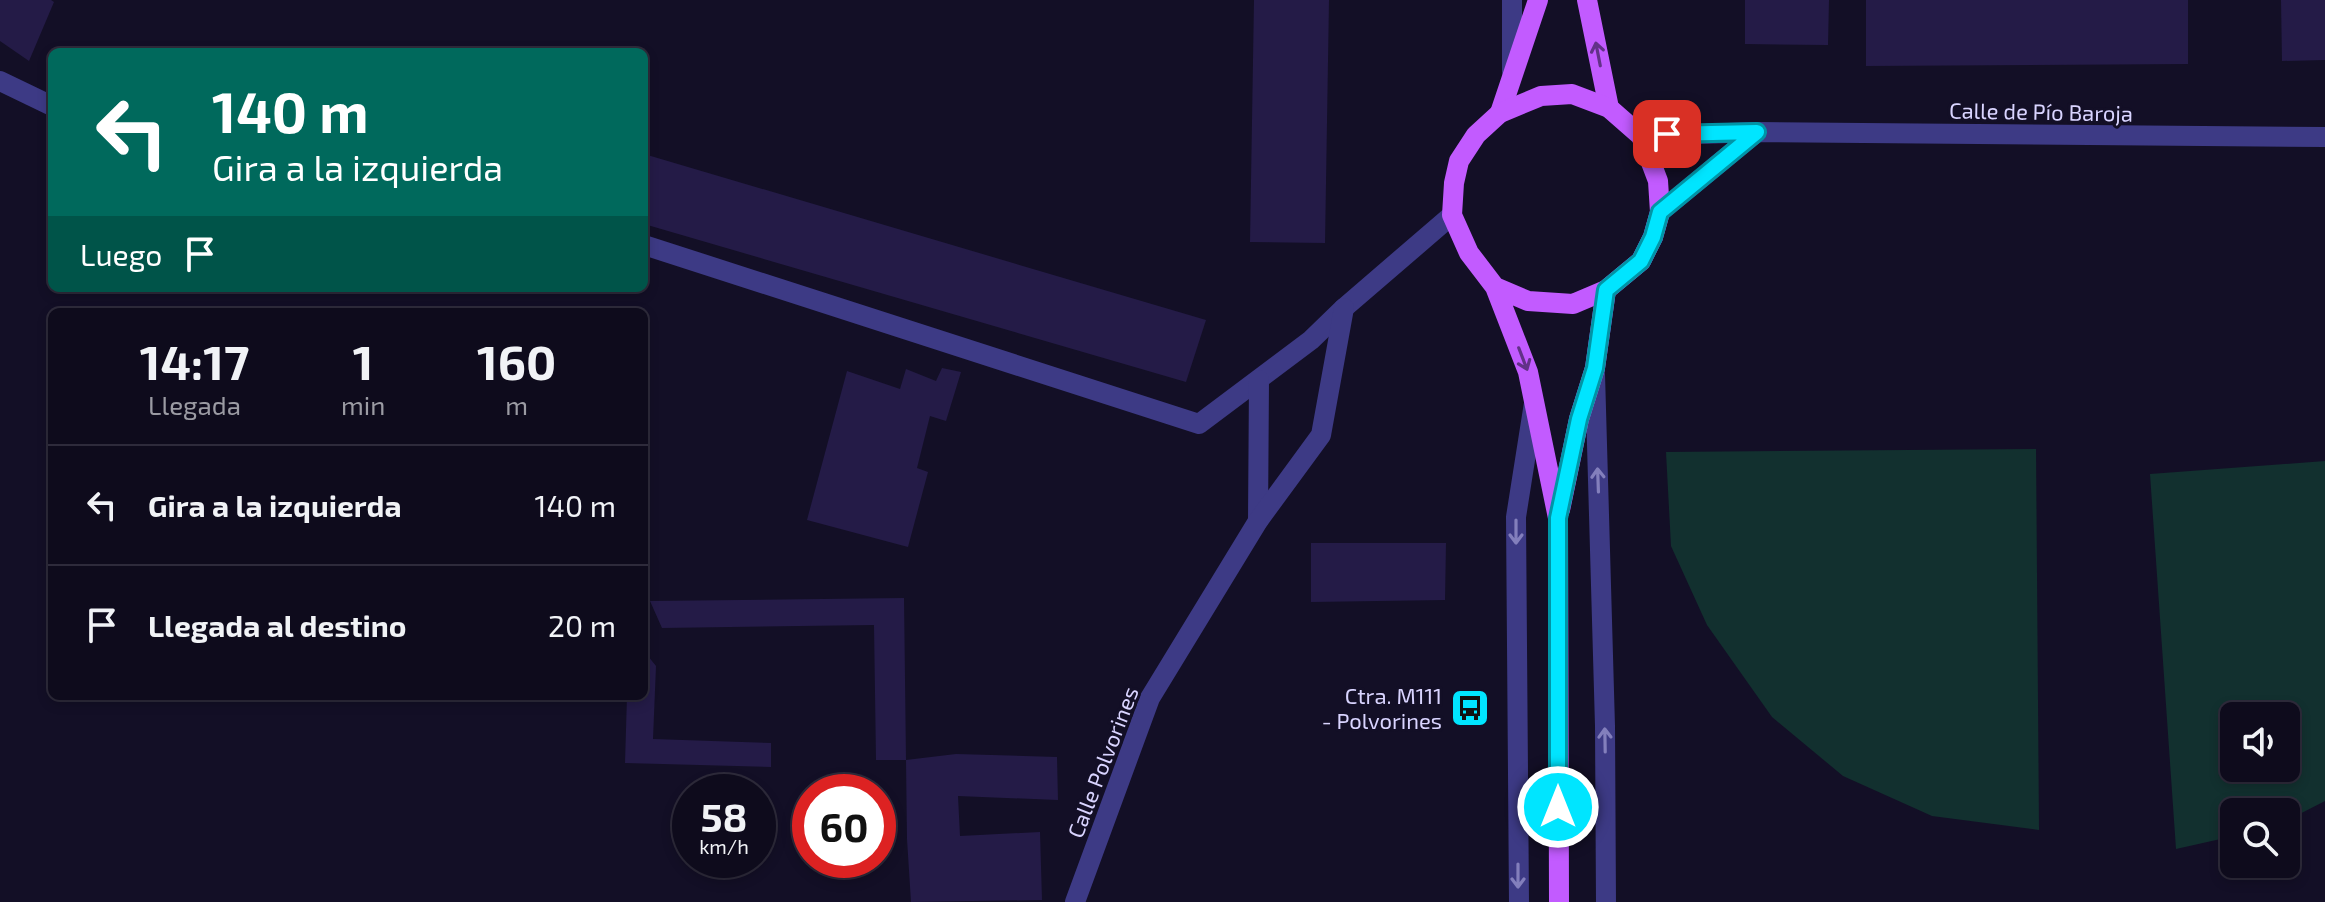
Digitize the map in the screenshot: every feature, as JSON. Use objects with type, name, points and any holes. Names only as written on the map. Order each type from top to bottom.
[{"type":"main road","points":[[1500,113],[1538,0]]},
{"type":"main road","points":[[1587,0],[1609,108]]},
{"type":"main road","points":[[1495,287],[1528,301],[1573,304],[1606,290],[1641,261],[1653,237],[1660,212],[1658,181],[1641,136],[1609,108],[1572,94],[1541,96],[1500,113],[1476,135],[1459,161],[1454,183],[1452,215],[1469,253],[1495,287],[1528,372],[1558,518],[1559,902]]},
{"type":"main road","points":[[1558,518],[1579,419],[1595,368],[1606,290]]},
{"type":"street","points":[[1512,0],[1512,79]]},
{"type":"street","points":[[0,81],[48,104]]},
{"type":"street","points":[[1660,212],[1757,132]]},
{"type":"street","name":"Calle de Pío Baroja","points":[[1641,136],[1757,132],[2325,137]]},
{"type":"street","points":[[648,246],[1199,424],[1311,340],[1452,215]]},
{"type":"street","name":"Calle Polvorines","points":[[1075,902],[1150,698],[1258,521],[1321,435],[1344,308]]},
{"type":"street","points":[[1595,368],[1605,726],[1606,902]]},
{"type":"street","points":[[1258,521],[1259,380]]},
{"type":"street","points":[[1519,902],[1516,517],[1535,399]]},
{"type":"green space","points":[[2036,449],[2039,830],[1932,816],[1843,776],[1772,717],[1707,625],[1671,546],[1666,452]]},
{"type":"green space","points":[[2325,461],[2325,801],[2300,814],[2300,798],[2220,798],[2220,839],[2176,849],[2150,474]]},
{"type":"building","points":[[0,0],[54,2],[29,61],[0,41]]},
{"type":"building","points":[[1254,0],[1329,0],[1325,243],[1250,242]]},
{"type":"building","points":[[1745,0],[1829,0],[1828,45],[1745,44]]},
{"type":"building","points":[[1866,0],[2188,0],[2188,64],[1866,66]]},
{"type":"building","points":[[2281,0],[2325,0],[2325,60],[2282,61]]},
{"type":"building","points":[[648,155],[1206,320],[1186,382],[648,225]]},
{"type":"building","points":[[942,368],[961,372],[946,421],[930,416],[917,468],[928,472],[908,547],[807,520],[847,371],[900,389],[906,369],[936,381]]},
{"type":"building","points":[[1311,543],[1446,543],[1445,600],[1311,602]]},
{"type":"building","points":[[904,598],[906,760],[876,760],[874,625],[662,628],[650,601]]},
{"type":"building","points":[[648,656],[656,666],[653,739],[771,743],[771,767],[625,763],[627,700],[648,700]]},
{"type":"building","points":[[956,754],[1057,757],[1058,800],[958,796],[960,836],[1040,832],[1042,900],[911,902],[906,760]]},
{"type":"place","name":"Ctra. M111 - Polvorines","points":[[1470,708]]},
{"type":"route","points":[[1558,807],[1558,518],[1579,419],[1595,368],[1606,290],[1641,261],[1653,237],[1660,212],[1757,132],[1667,134]]}]
